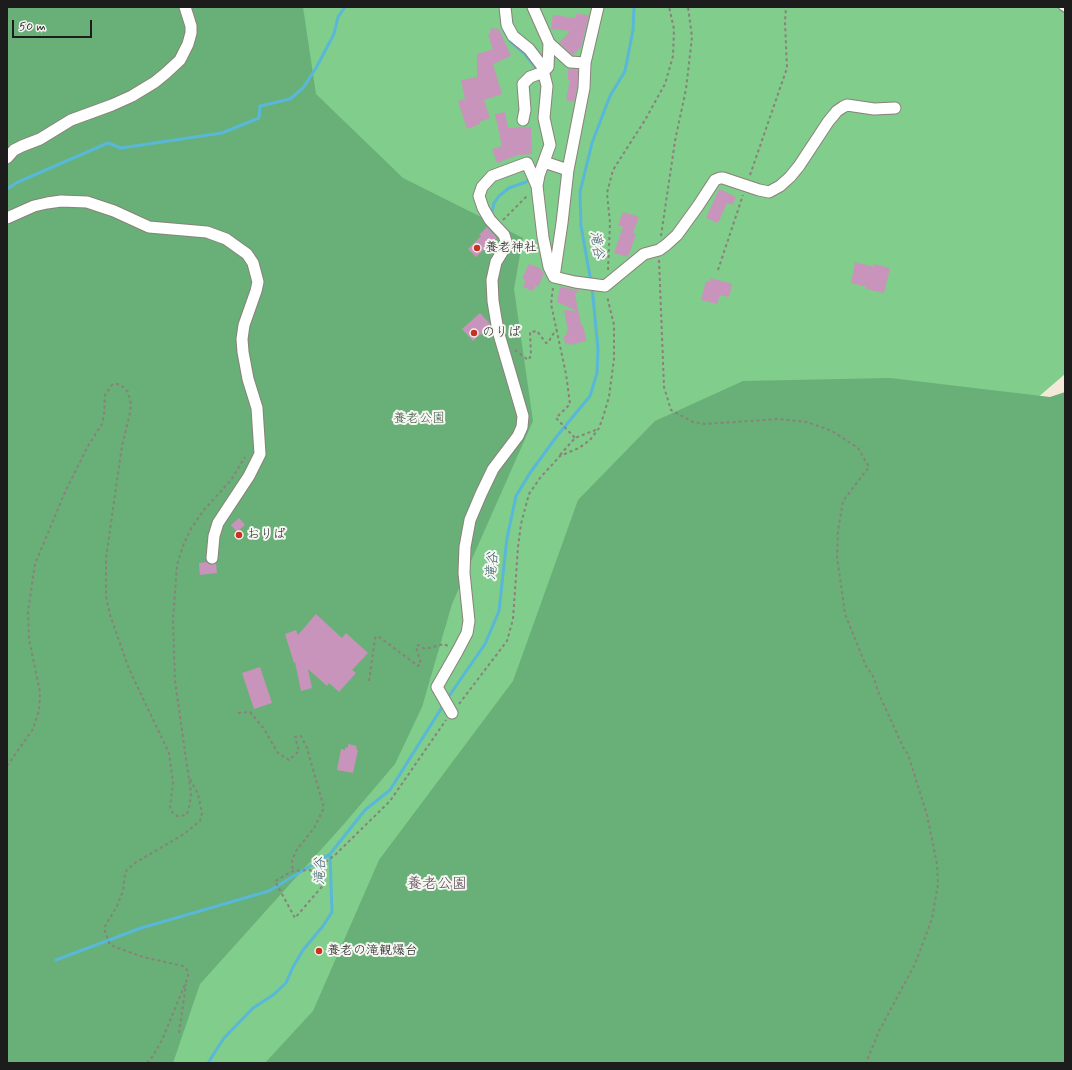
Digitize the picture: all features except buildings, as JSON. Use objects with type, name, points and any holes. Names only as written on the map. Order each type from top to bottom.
[{"type":"street","points":[[7,158],[14,150],[40,139],[71,120],[132,96],[155,82],[166,73],[180,60],[188,44],[191,33],[185,7]]},
{"type":"street","points":[[505,7],[507,25],[513,36],[529,49],[542,66],[542,72],[547,86],[544,118],[550,144],[537,186]]},
{"type":"street","points":[[533,7],[549,43],[570,62],[586,63]]},
{"type":"street","points":[[554,277],[568,170],[584,88],[586,63],[598,7]]},
{"type":"street","points":[[542,72],[549,43]]},
{"type":"street","points":[[523,120],[525,110],[523,84],[530,77],[567,59]]},
{"type":"street","points":[[554,277],[575,282],[605,286],[644,254],[664,248],[677,235],[715,180],[723,178],[769,192],[780,186],[799,166],[828,122],[842,107],[847,105],[874,109],[895,108]]},
{"type":"street","points":[[544,162],[568,170]]},
{"type":"street","points":[[452,713],[437,687],[467,633],[469,621],[464,573],[465,547],[470,520],[493,469],[518,436],[522,427],[523,416],[498,331],[493,301],[492,280],[496,262],[504,249],[506,241],[504,235],[483,208],[479,196],[482,187],[492,176],[527,163],[537,186],[543,237],[549,267],[554,277]]},
{"type":"street","points":[[7,218],[34,206],[47,203],[61,201],[87,202],[114,211],[149,227],[207,232],[226,239],[246,254],[253,263],[258,282],[244,325],[242,339],[248,379],[257,408],[260,454],[249,476],[218,523],[214,536],[212,558]]},
{"type":"lane","points":[[1062,7],[1065,10]]},
{"type":"path","points":[[560,456],[579,448],[590,440],[599,428],[609,397],[614,359],[614,324],[605,286],[608,270],[610,223],[606,193],[613,170],[645,120],[665,84],[673,56],[674,29],[670,7]]},
{"type":"path","points":[[688,7],[692,37],[686,89],[675,141],[659,250],[664,387],[671,410],[693,422],[705,424],[779,419],[807,422],[832,431],[858,448],[869,467],[843,501],[838,530],[837,556],[845,614],[866,666],[873,676],[879,694],[904,749],[908,754],[927,815],[937,864],[938,884],[932,919],[915,964],[879,1031],[866,1063]]},
{"type":"path","points":[[718,270],[787,68],[785,22],[786,7]]},
{"type":"path","points":[[496,226],[537,186]]},
{"type":"path","points":[[554,277],[551,304],[566,374],[570,404],[556,418],[575,438]]},
{"type":"path","points":[[511,346],[528,360],[531,356],[530,332],[536,331],[546,342],[549,342],[550,337],[557,330]]},
{"type":"path","points":[[7,766],[33,729],[39,711],[40,692],[29,639],[28,611],[35,564],[65,492],[88,446],[102,424],[105,395],[112,385],[117,384],[128,392],[131,404],[122,446],[106,558],[106,596],[110,615],[129,670],[169,753],[173,782],[170,807],[172,812],[177,816],[186,815],[189,809],[191,794],[175,681],[173,621],[177,565],[184,543],[191,529],[203,511],[231,480],[247,455]]},
{"type":"path","points":[[325,883],[310,870],[293,871],[275,881],[295,918],[325,883],[323,864],[336,854],[390,801],[452,713],[506,641],[513,619],[518,547],[524,512],[529,494],[540,478],[575,438],[599,428]]},
{"type":"path","points":[[369,681],[375,638],[378,636],[418,666],[422,664],[416,646],[418,645],[425,649],[444,644],[457,652]]},
{"type":"path","points":[[238,713],[250,712],[264,729],[278,753],[289,760],[299,751],[295,737],[301,736],[307,748],[324,808],[314,828],[296,851],[292,861],[293,871]]},
{"type":"path","points":[[179,1033],[188,971],[183,966],[143,957],[110,945],[104,928],[117,906],[127,870],[135,863],[184,834],[200,821],[202,813],[198,794],[189,778]]},
{"type":"path","points":[[147,1063],[153,1056],[162,1040],[186,981]]},
{"type":"green space","name":"養老公園","points":[[7,7],[1065,7],[1065,374],[810,594],[543,1063],[51,1063]]},
{"type":"green space","points":[[7,7],[303,7],[316,94],[403,178],[523,238],[514,289],[533,421],[452,604],[422,707],[395,764],[344,824],[200,984],[173,1063],[7,1063]]},
{"type":"green space","points":[[890,378],[1050,397],[1065,392],[1065,1063],[265,1063],[313,1011],[379,860],[513,681],[578,500],[655,421],[743,381]]},
{"type":"waterway","points":[[7,189],[18,182],[108,143],[121,148],[222,133],[259,118],[260,106],[290,99],[303,88],[316,68],[334,34],[338,17],[345,7]]},
{"type":"waterway","name":"滝谷","points":[[591,282],[581,226],[580,192],[592,143],[610,96],[625,71],[633,30],[634,7]]},
{"type":"waterway","points":[[501,15],[504,31],[510,41],[525,54],[538,72]]},
{"type":"waterway","points":[[492,212],[494,203],[499,196],[509,188],[526,182],[531,177]]},
{"type":"waterway","name":"滝谷","points":[[447,699],[485,644],[499,611],[507,538],[516,496],[530,473],[557,436],[590,396],[597,373],[598,349],[592,287]]},
{"type":"waterway","name":"滝谷","points":[[208,1063],[224,1038],[253,1008],[273,995],[286,983],[303,950],[323,926],[332,912],[330,854],[365,810],[390,790],[444,704]]},
{"type":"waterway","points":[[56,960],[141,928],[269,891],[330,854]]},
{"type":"place","name":"養老神社","points":[[477,248]]},
{"type":"place","name":"のりば","points":[[474,333]]},
{"type":"place","name":"おりば","points":[[239,535]]},
{"type":"place","name":"養老の滝観爆台","points":[[319,951]]},
{"type":"district","name":"養老公園","points":[[437,885]]}]
